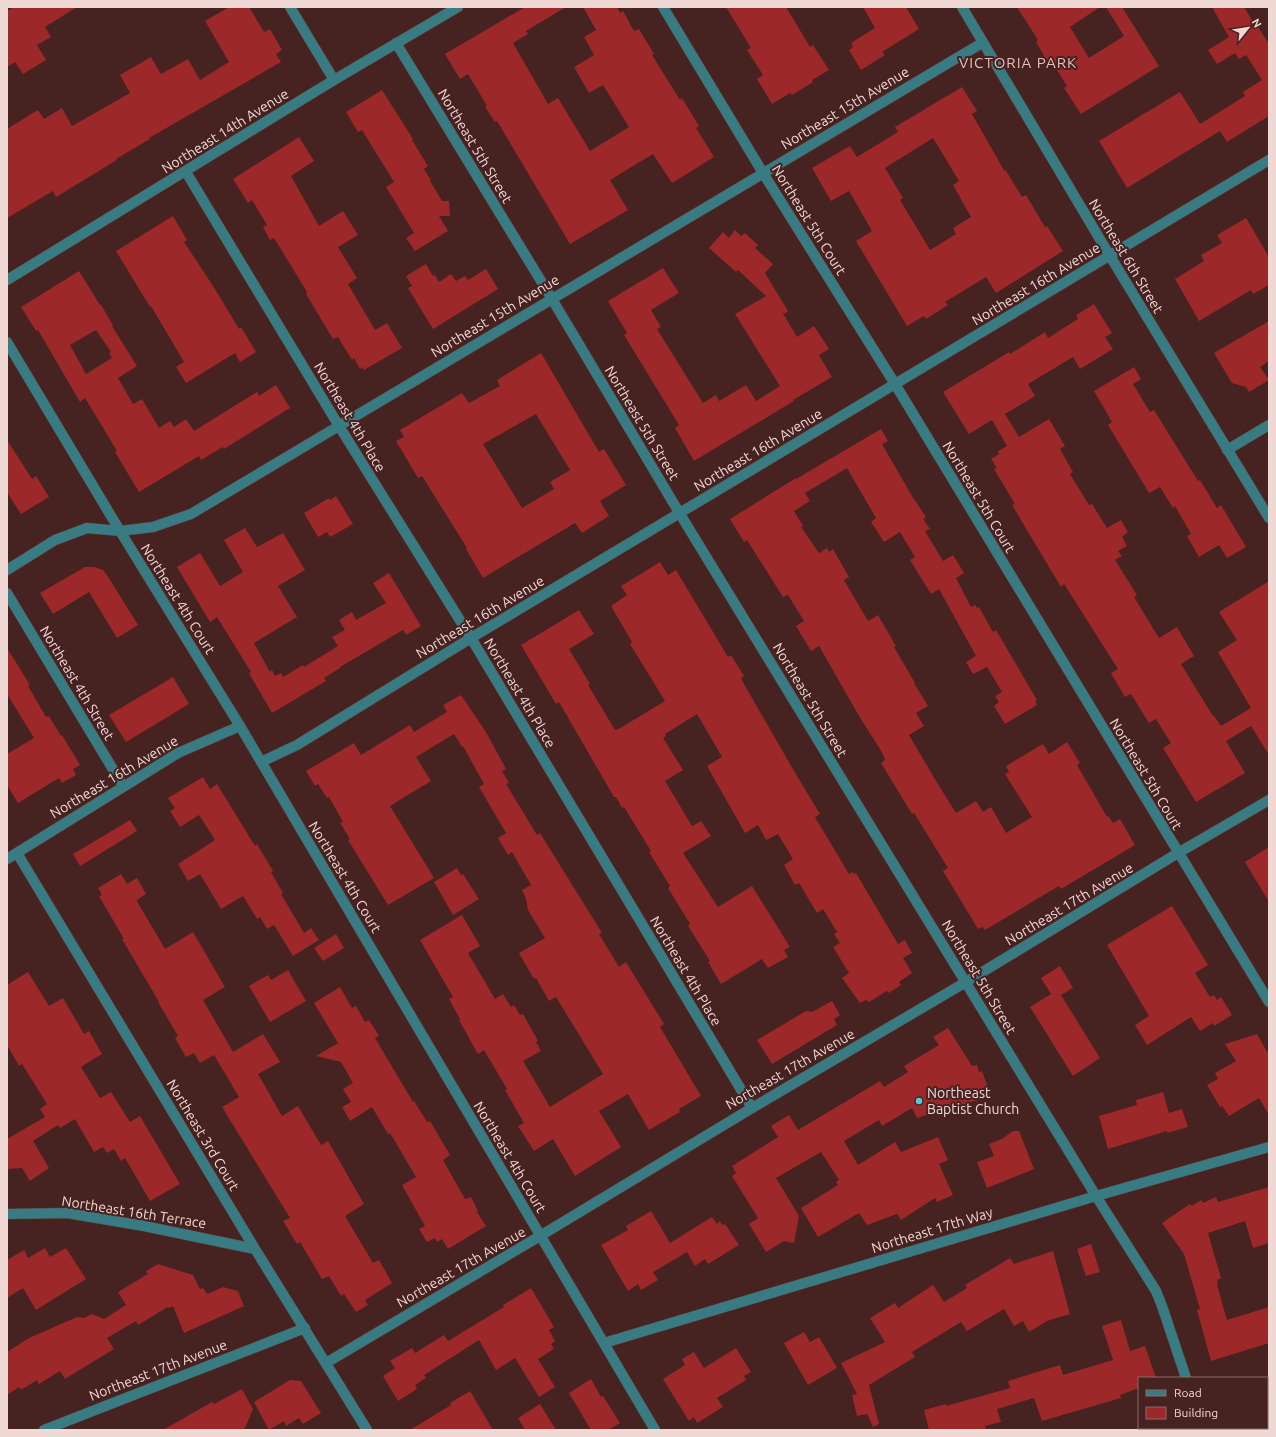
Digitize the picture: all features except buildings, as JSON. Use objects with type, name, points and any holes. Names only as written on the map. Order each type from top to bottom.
[{"type":"street","points":[[290,7],[334,80]]},
{"type":"street","name":"Northeast 14th Avenue","points":[[7,280],[186,172],[334,80],[458,7]]},
{"type":"street","name":"Northeast 5th Court","points":[[663,7],[763,173],[895,384],[1269,1002]]},
{"type":"street","name":"Northeast 6th Street","points":[[962,7],[982,43],[1269,518]]},
{"type":"street","name":"Northeast 5th Street","points":[[396,43],[552,299],[680,514],[1096,1196],[1156,1291],[1186,1377]]},
{"type":"street","name":"Northeast 15th Avenue","points":[[7,570],[55,540],[87,528],[120,530],[153,528],[191,514],[982,43]]},
{"type":"street","name":"Northeast 16th Avenue","points":[[261,762],[297,745],[471,638],[1269,160]]},
{"type":"street","name":"Northeast 4th Place","points":[[186,172],[339,426],[471,638],[752,1108]]},
{"type":"street","name":"Northeast 4th Court","points":[[7,342],[240,726],[655,1430]]},
{"type":"street","points":[[1227,450],[1269,425]]},
{"type":"street","name":"Northeast 4th Street","points":[[7,593],[123,786]]},
{"type":"street","name":"Northeast 16th Avenue","points":[[7,859],[178,753],[240,726]]},
{"type":"street","name":"Northeast 17th Avenue","points":[[326,1362],[540,1236],[752,1108],[966,982],[1178,853],[1269,800]]},
{"type":"street","name":"Northeast 3rd Court","points":[[17,852],[255,1249],[367,1430]]},
{"type":"street","name":"Northeast 17th Way","points":[[604,1343],[1096,1196],[1269,1147]]},
{"type":"street","name":"Northeast 16th Terrace","points":[[7,1214],[67,1213],[144,1226],[255,1249]]},
{"type":"street","name":"Northeast 17th Avenue","points":[[44,1430],[305,1328]]},
{"type":"place","name":"Northeast Baptist Church","points":[[919,1101]]},
{"type":"district","name":"VICTORIA PARK","points":[[1018,62]]}]
